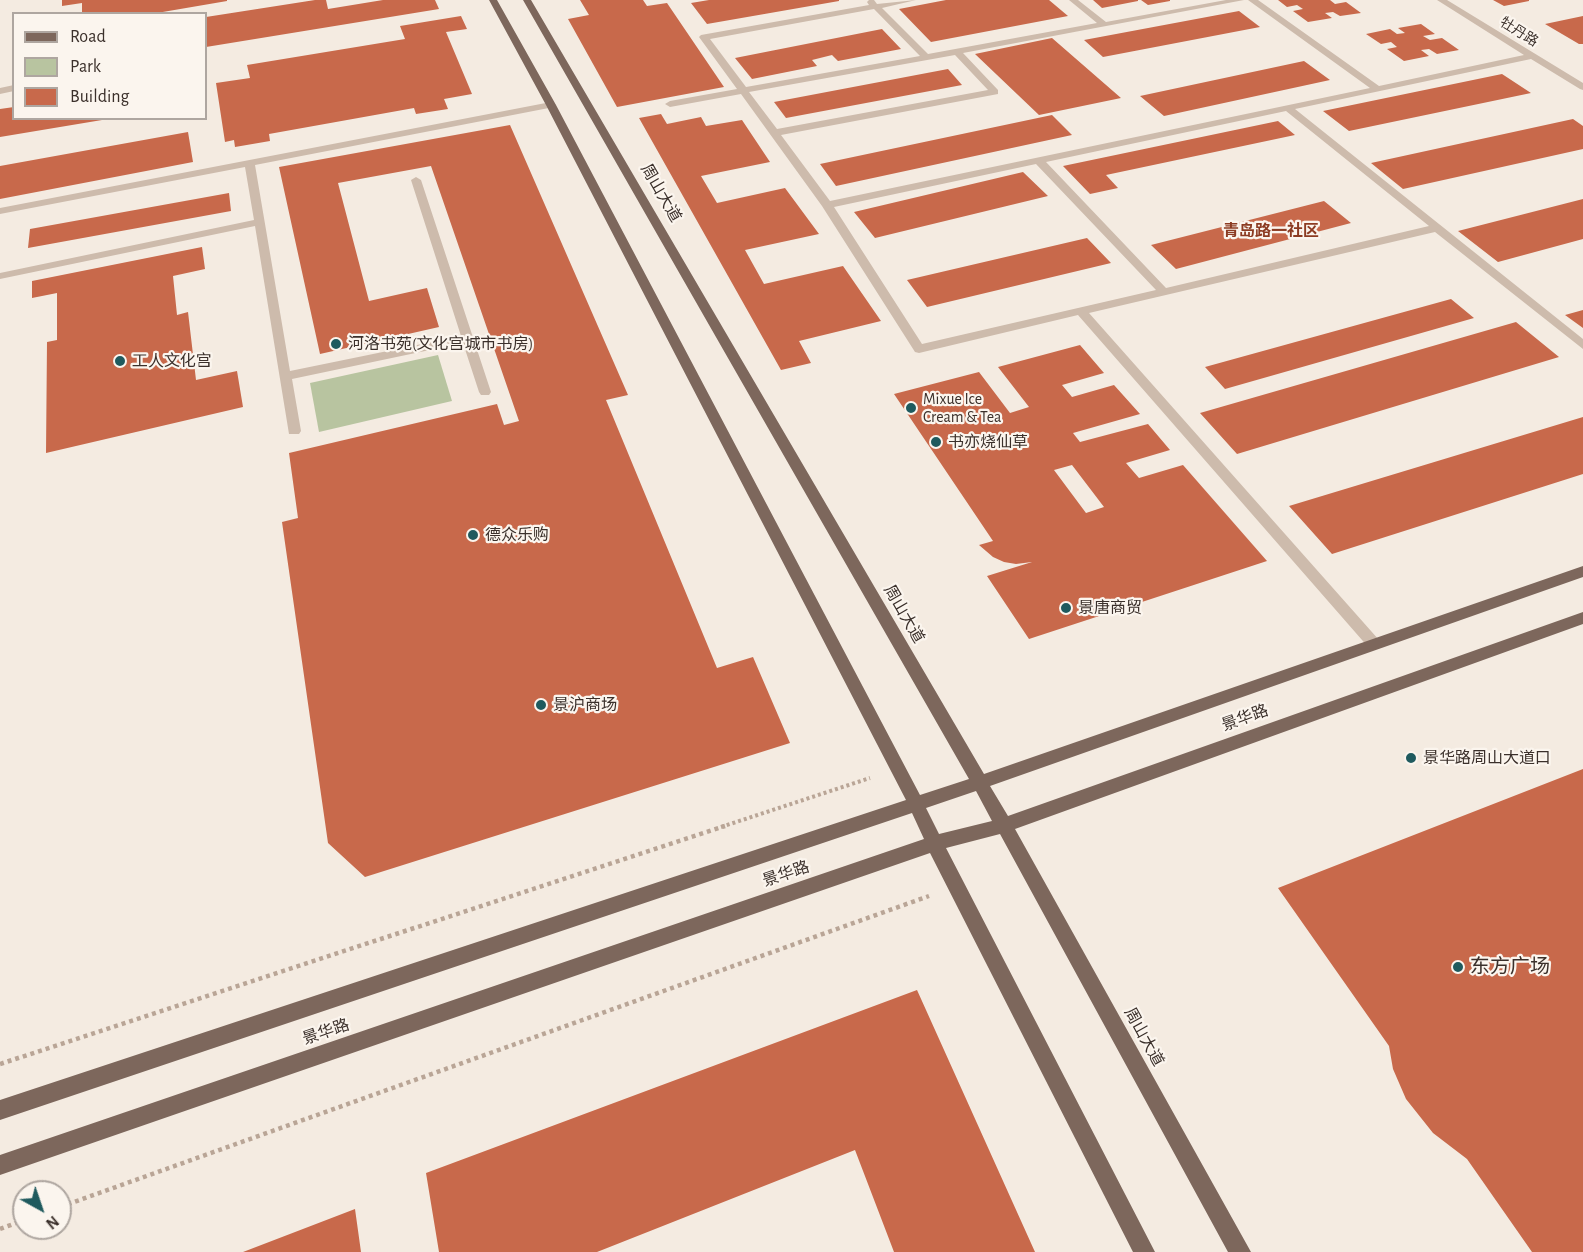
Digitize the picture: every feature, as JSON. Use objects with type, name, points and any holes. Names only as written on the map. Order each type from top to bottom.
[{"type":"main road","points":[[493,0],[551,105],[899,768],[956,886],[1144,1252]]},
{"type":"main road","name":"周山大道","points":[[526,0],[1004,825],[1240,1252]]},
{"type":"main road","name":"景华路","points":[[0,1110],[916,802],[979,783],[1583,571]]},
{"type":"main road","name":"景华路","points":[[0,1165],[936,843],[1004,825],[1583,618]]},
{"type":"street","points":[[912,0],[872,3],[704,37],[827,205],[919,349],[1436,228]]},
{"type":"street","points":[[1073,0],[1104,25]]},
{"type":"street","points":[[670,104],[1240,0]]},
{"type":"street","points":[[1252,0],[1378,89]]},
{"type":"street","name":"牡丹路","points":[[1441,0],[1583,87]]},
{"type":"street","points":[[872,3],[926,57]]},
{"type":"street","points":[[774,133],[995,92],[957,52]]},
{"type":"street","points":[[827,205],[1533,56]]},
{"type":"street","points":[[0,211],[551,105]]},
{"type":"street","points":[[1288,108],[1583,345]]},
{"type":"street","points":[[1039,161],[1164,291]]},
{"type":"street","points":[[250,163],[294,431]]},
{"type":"street","points":[[416,180],[485,392]]},
{"type":"street","points":[[0,276],[260,222]]},
{"type":"street","points":[[1081,311],[1374,644]]},
{"type":"street","points":[[285,376],[467,338]]},
{"type":"path","points":[[0,1064],[899,768]]},
{"type":"path","points":[[72,1203],[956,886]]},
{"type":"green space","points":[[438,355],[452,401],[319,432],[310,383]]},
{"type":"building","points":[[62,0],[227,0],[163,12],[82,12],[82,3],[62,6]]},
{"type":"building","points":[[315,0],[326,0],[328,9],[383,0],[435,0],[439,9],[207,47],[207,17]]},
{"type":"building","points":[[580,0],[643,0],[647,6],[667,3],[724,87],[617,107],[568,19],[589,15]]},
{"type":"building","points":[[709,0],[839,1],[707,24],[691,3]]},
{"type":"building","points":[[946,0],[1049,0],[1068,16],[931,42],[899,9]]},
{"type":"building","points":[[1093,0],[1138,0],[1138,1],[1102,8]]},
{"type":"building","points":[[1141,0],[1170,0],[1170,1],[1148,5]]},
{"type":"building","points":[[1278,0],[1330,0],[1335,4],[1346,2],[1361,13],[1340,16],[1333,12],[1325,13],[1332,18],[1308,22],[1293,11],[1303,9],[1297,5],[1287,7]]},
{"type":"building","points":[[1493,0],[1529,0],[1529,1],[1504,6]]},
{"type":"building","points":[[1239,11],[1260,27],[1103,57],[1084,40]]},
{"type":"building","points":[[461,16],[467,29],[446,32],[472,94],[444,99],[448,109],[416,114],[414,108],[269,134],[270,141],[235,147],[234,140],[225,142],[216,83],[250,78],[247,65],[405,39],[400,26]]},
{"type":"building","points":[[1583,16],[1583,44],[1579,44],[1545,24]]},
{"type":"building","points":[[1421,24],[1435,34],[1423,36],[1430,40],[1442,38],[1459,50],[1437,54],[1429,49],[1421,50],[1429,56],[1404,61],[1387,49],[1397,47],[1391,42],[1381,44],[1366,34],[1390,29],[1397,34],[1405,33],[1398,28]]},
{"type":"building","points":[[882,29],[901,49],[838,61],[832,55],[812,60],[817,66],[752,79],[735,58]]},
{"type":"building","points":[[1052,38],[1121,98],[1039,115],[975,54]]},
{"type":"building","points":[[1304,61],[1330,80],[1164,116],[1140,96]]},
{"type":"building","points":[[948,69],[962,85],[786,118],[774,102]]},
{"type":"building","points":[[1502,74],[1531,93],[1349,131],[1323,111]]},
{"type":"building","points":[[12,107],[12,120],[102,120],[0,137],[0,109]]},
{"type":"building","points":[[661,114],[667,124],[701,117],[706,126],[742,120],[770,162],[701,176],[717,203],[785,188],[819,234],[745,250],[764,284],[843,266],[881,321],[799,341],[811,363],[781,370],[639,118]]},
{"type":"building","points":[[1052,115],[1072,135],[836,186],[820,164]]},
{"type":"building","points":[[1573,119],[1583,126],[1583,149],[1403,189],[1371,163]]},
{"type":"building","points":[[1278,121],[1295,135],[1106,175],[1118,188],[1090,194],[1063,166]]},
{"type":"building","points":[[510,125],[628,395],[606,400],[717,668],[753,657],[790,743],[365,877],[328,843],[282,522],[298,518],[289,453],[497,404],[504,425],[519,421],[431,166],[338,183],[369,301],[427,288],[439,327],[320,354],[279,167]]},
{"type":"building","points":[[188,132],[193,162],[0,199],[0,166]]},
{"type":"building","points":[[1023,172],[1048,196],[875,238],[854,212]]},
{"type":"building","points":[[229,193],[231,211],[28,248],[30,229]]},
{"type":"building","points":[[1583,199],[1583,239],[1498,262],[1458,231]]},
{"type":"building","points":[[1324,201],[1351,223],[1176,269],[1151,245]]},
{"type":"building","points":[[1087,238],[1111,263],[927,307],[907,280]]},
{"type":"building","points":[[202,247],[205,269],[173,276],[177,315],[188,312],[196,380],[237,371],[243,407],[46,453],[47,342],[57,340],[57,293],[32,298],[32,281]]},
{"type":"building","points":[[1451,299],[1474,318],[1225,389],[1205,367]]},
{"type":"building","points":[[1583,310],[1583,328],[1565,315]]},
{"type":"building","points":[[1516,322],[1559,357],[1237,454],[1200,413]]},
{"type":"building","points":[[1080,345],[1104,373],[1062,385],[1072,397],[1114,385],[1140,414],[1073,433],[1080,442],[1148,424],[1170,450],[1126,463],[1139,478],[1183,465],[1267,561],[1029,639],[987,576],[1032,562],[1016,564],[1004,562],[993,557],[979,545],[993,541],[894,394],[979,372],[1010,413],[1029,407],[998,367]],"holes":[[[1072,465],[1104,507],[1086,513],[1054,470]]]},
{"type":"building","points":[[1583,417],[1583,474],[1332,554],[1289,506]]},
{"type":"building","name":"东方广场","points":[[1583,769],[1583,1252],[1532,1252],[1467,1159],[1433,1133],[1406,1099],[1393,1069],[1389,1046],[1278,888]]},
{"type":"building","points":[[917,990],[1035,1252],[894,1252],[855,1150],[597,1252],[439,1252],[426,1173]]},
{"type":"building","points":[[355,1209],[361,1252],[243,1252]]},
{"type":"place","name":"河洛书苑(文化宫城市书房)","points":[[336,344]]},
{"type":"place","name":"工人文化宫","points":[[120,361]]},
{"type":"place","name":"Mixue Ice Cream & Tea","points":[[911,408]]},
{"type":"place","name":"书亦烧仙草","points":[[936,442]]},
{"type":"place","name":"德众乐购","points":[[473,535]]},
{"type":"place","name":"景唐商贸","points":[[1066,608]]},
{"type":"place","name":"景沪商场","points":[[541,705]]},
{"type":"place","name":"景华路周山大道口","points":[[1411,758]]},
{"type":"place","name":"东方广场","points":[[1458,967]]},
{"type":"district","name":"青岛路一社区","points":[[1271,231]]}]
